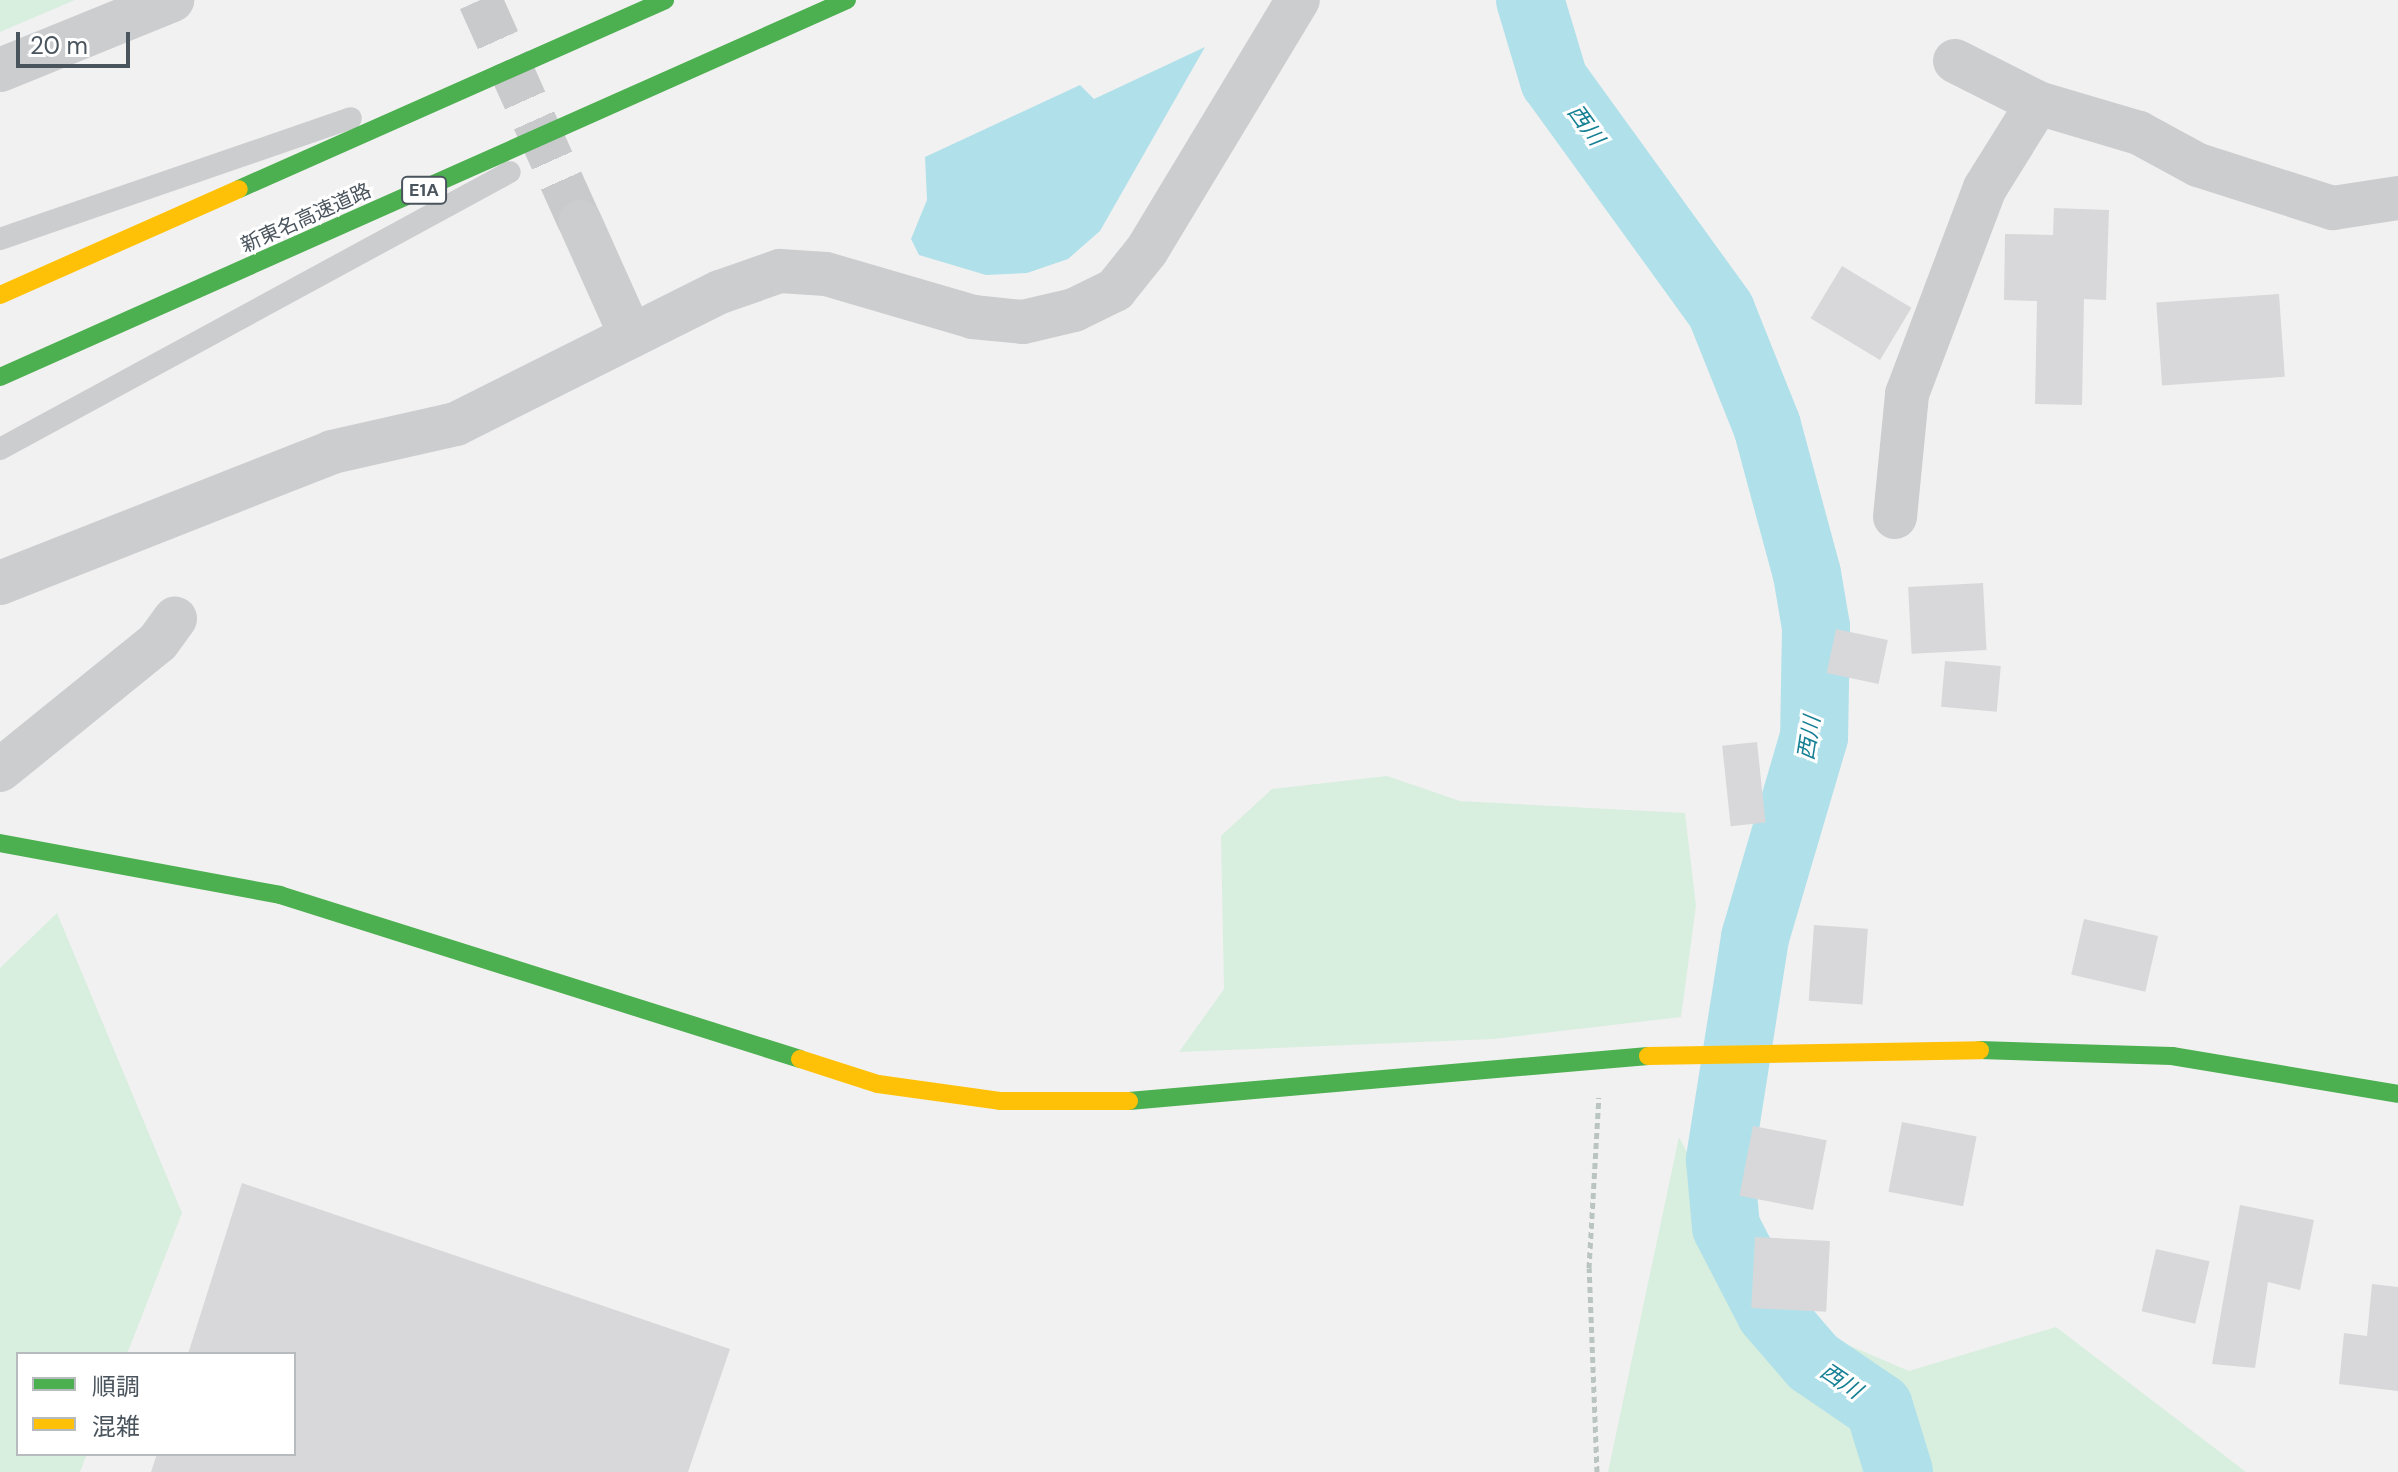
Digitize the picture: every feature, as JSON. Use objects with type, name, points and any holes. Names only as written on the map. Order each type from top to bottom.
[{"type":"main road","points":[[0,295],[665,0]]},
{"type":"main road","name":"新東名高速道路","points":[[0,377],[672,82],[847,0]]},
{"type":"main road","points":[[0,843],[280,895],[878,1084],[1000,1101],[1154,1101],[1601,1057],[1674,1061],[1788,1053],[2172,1056],[2398,1094]]},
{"type":"street","points":[[0,70],[172,0]]},
{"type":"street","points":[[0,583],[332,452],[456,424],[631,336],[780,271],[826,274],[973,317],[1023,322],[1074,310],[1115,290],[1147,250],[1298,0]]},
{"type":"street","points":[[1955,61],[2038,103],[2139,133],[2198,165],[2333,208],[2398,198]]},
{"type":"street","points":[[1895,517],[1907,394],[1985,188],[2038,103]]},
{"type":"street","points":[[580,222],[631,336]]},
{"type":"street","points":[[0,770],[158,642],[175,619]]},
{"type":"lane","points":[[0,239],[556,48]]},
{"type":"lane","points":[[0,449],[672,82]]},
{"type":"path","points":[[1597,1472],[1589,1268],[1601,1057]]},
{"type":"green space","points":[[0,0],[75,0],[0,32]]},
{"type":"green space","points":[[1387,776],[1460,801],[1685,813],[1696,906],[1681,1017],[1493,1039],[1179,1052],[1224,989],[1221,836],[1272,789]]},
{"type":"green space","points":[[57,913],[182,1213],[128,1352],[16,1352],[16,1456],[86,1456],[80,1472],[0,1472],[0,968]]},
{"type":"green space","points":[[1679,1137],[1771,1312],[1909,1371],[2056,1327],[2246,1472],[1608,1472]]},
{"type":"water","points":[[1205,47],[1100,231],[1068,259],[1027,273],[986,275],[919,255],[911,239],[927,200],[925,157],[1080,85],[1094,99]]},
{"type":"building","points":[[2054,208],[2109,210],[2106,300],[2084,299],[2082,405],[2035,404],[2037,301],[2004,300],[2005,234],[2053,235]]},
{"type":"building","points":[[1842,266],[1911,308],[1880,360],[1811,318]]},
{"type":"building","points":[[2279,294],[2285,377],[2162,385],[2156,303]]},
{"type":"building","points":[[1983,583],[1987,650],[1912,654],[1908,587]]},
{"type":"building","points":[[1836,629],[1888,640],[1878,684],[1827,673]]},
{"type":"building","points":[[1945,661],[2001,666],[1997,712],[1941,707]]},
{"type":"building","points":[[1757,742],[1765,823],[1731,826],[1722,746]]},
{"type":"building","points":[[2084,919],[2158,936],[2145,992],[2071,975]]},
{"type":"building","points":[[1814,925],[1868,929],[1863,1005],[1809,1001]]},
{"type":"building","points":[[1902,1122],[1977,1137],[1963,1206],[1888,1192]]},
{"type":"building","points":[[1753,1126],[1827,1140],[1813,1210],[1739,1196]]},
{"type":"building","points":[[242,1183],[730,1349],[688,1472],[151,1472],[156,1456],[296,1456],[296,1352],[189,1352]]},
{"type":"building","points":[[2240,1205],[2314,1220],[2300,1290],[2268,1282],[2255,1368],[2212,1364]]},
{"type":"building","points":[[1755,1237],[1830,1241],[1826,1312],[1751,1308]]},
{"type":"building","points":[[2156,1249],[2210,1261],[2195,1324],[2142,1311]]},
{"type":"building","points":[[2372,1284],[2398,1287],[2398,1391],[2339,1384],[2344,1333],[2367,1336]]},
{"type":"waterway","name":"西川","points":[[1530,0],[1554,80],[1721,311],[1767,426],[1807,574],[1816,627],[1814,737],[1755,938],[1720,1160],[1726,1227],[1770,1312],[1813,1362],[1879,1407],[1899,1472]]},
{"type":"tunnel","points":[[480,0],[580,222]]},
{"type":"traffic: fast","points":[[239,189],[665,0]]},
{"type":"traffic: fast","points":[[0,377],[847,0]]},
{"type":"traffic: fast","points":[[0,843],[280,895],[800,1059]]},
{"type":"traffic: fast","points":[[1980,1050],[2172,1056],[2398,1094]]},
{"type":"traffic: fast","points":[[1129,1101],[1648,1056]]},
{"type":"traffic: slow","points":[[0,295],[239,189]]},
{"type":"traffic: slow","points":[[1648,1056],[1980,1050]]},
{"type":"traffic: slow","points":[[800,1059],[878,1084],[1000,1101],[1129,1101]]}]
